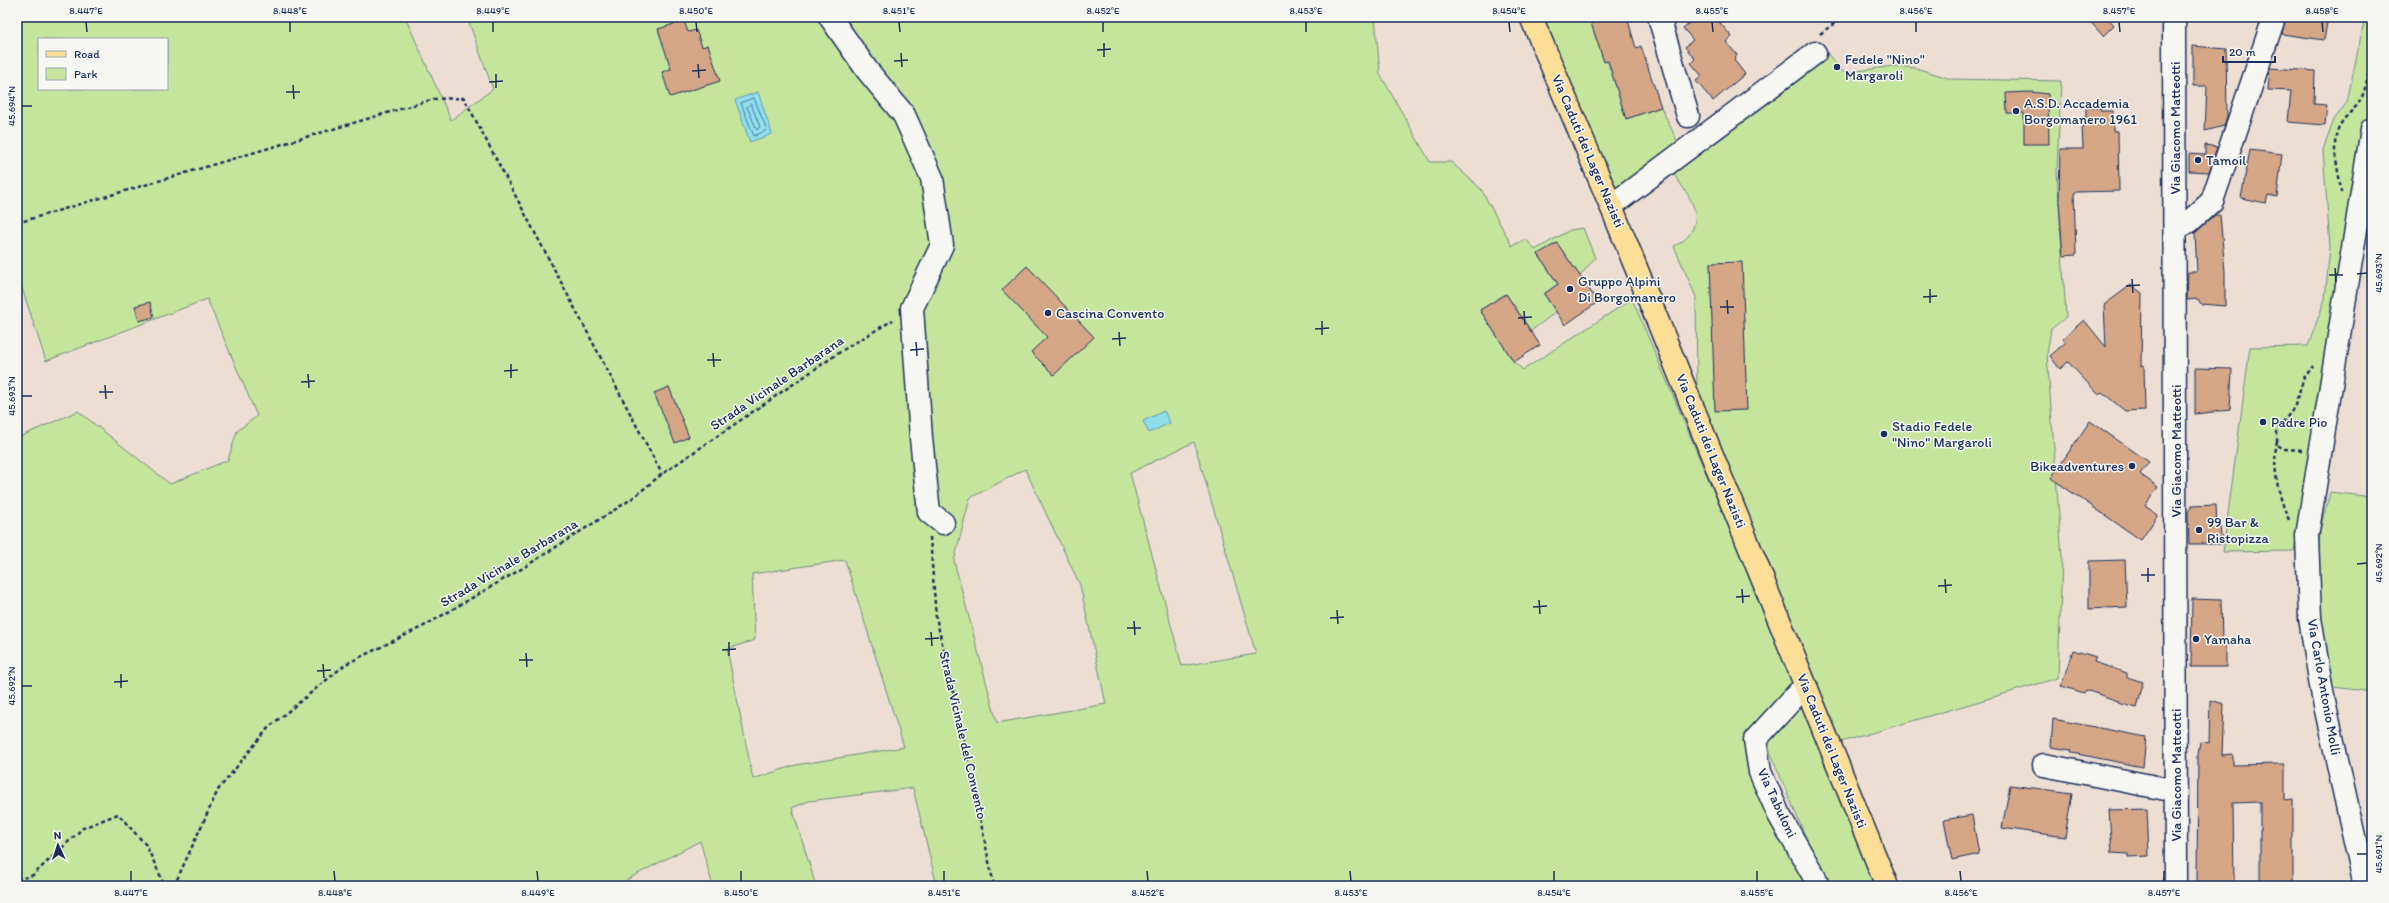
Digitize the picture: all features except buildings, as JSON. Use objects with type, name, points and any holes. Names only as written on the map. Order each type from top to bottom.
[{"type":"main road","name":"Via Caduti dei Lager Nazisti","points":[[1531,17],[1611,206],[1887,886]]},
{"type":"street","points":[[830,17],[867,70],[904,115],[932,178],[942,245],[912,308],[921,438],[936,518]]},
{"type":"street","points":[[1659,17],[1688,116]]},
{"type":"street","name":"Via Giacomo Matteotti","points":[[2174,17],[2176,886]]},
{"type":"street","points":[[2175,228],[2190,222],[2212,201],[2274,21]]},
{"type":"street","points":[[1611,206],[1815,54]]},
{"type":"street","name":"Via Carlo Antonio Molli","points":[[2365,886],[2322,692],[2310,618],[2307,536],[2372,129]]},
{"type":"street","name":"Via Tabuloni","points":[[1807,689],[1798,693],[1755,740],[1760,772],[1779,815],[1816,878],[1818,886]]},
{"type":"street","points":[[2044,765],[2176,791]]},
{"type":"path","points":[[17,223],[277,144],[434,99],[464,98],[662,474]]},
{"type":"path","name":"Strada Vicinale Barbarana","points":[[174,886],[218,790],[269,726],[346,664],[424,626],[523,568],[630,500],[662,474],[843,350],[912,308]]},
{"type":"path","name":"Strada Vicinale del Convento","points":[[936,518],[936,617],[961,726],[994,886]]},
{"type":"path","points":[[17,880],[33,875],[84,828],[118,814],[146,845],[165,886]]},
{"type":"green space","points":[[17,17],[405,17],[451,120],[493,89],[467,17],[1375,17],[1380,74],[1430,162],[1451,162],[1481,189],[1512,246],[1526,239],[1535,250],[1570,230],[1583,228],[1595,258],[1580,276],[1557,243],[1538,254],[1558,284],[1544,294],[1556,312],[1531,331],[1506,294],[1480,310],[1514,362],[1523,370],[1632,299],[1792,676],[1875,886],[1826,886],[1766,742],[1748,747],[1812,886],[937,886],[913,788],[809,801],[792,808],[816,886],[713,886],[700,841],[615,886],[17,886],[17,438],[78,411],[170,484],[228,460],[237,431],[257,416],[207,299],[46,361],[17,273]],"holes":[[[1194,442],[1256,654],[1182,666],[1130,473]],[[1025,469],[1080,585],[1106,704],[997,723],[954,561],[970,498]],[[845,560],[904,747],[796,765],[753,779],[727,649],[755,640],[752,574]]]},
{"type":"green space","points":[[1543,17],[1589,17],[1604,61],[1608,61],[1626,119],[1661,107],[1680,147],[1619,189],[1612,186]]},
{"type":"green space","points":[[2365,17],[2372,17],[2372,87],[2312,455],[2294,551],[2223,552],[2250,347],[2308,346],[2325,299],[2330,247],[2323,150],[2334,120],[2347,102]]},
{"type":"green space","name":"Stadio Fedele \"Nino\" Margaroli","points":[[1827,53],[1844,73],[1893,66],[1916,68],[1951,79],[2061,81],[2057,171],[2066,317],[2051,329],[2047,354],[2062,557],[2058,678],[1841,742],[1697,391],[1696,297],[1674,246],[1684,240],[1691,232],[1695,224],[1694,207],[1671,170]]},
{"type":"green space","points":[[2330,492],[2372,497],[2372,692],[2333,687],[2321,611],[2318,572],[2321,529]]},
{"type":"water","points":[[758,92],[772,134],[750,142],[735,100]]},
{"type":"water","points":[[1164,411],[1170,423],[1149,433],[1143,421]]},
{"type":"place","name":"Fedele \"Nino\" Margaroli","points":[[1837,67]]},
{"type":"place","name":"A.S.D. Accademia Borgomanero 1961","points":[[2016,111]]},
{"type":"place","name":"Tamoil","points":[[2198,160]]},
{"type":"place","name":"Gruppo Alpini Di Borgomanero","points":[[1570,289]]},
{"type":"place","name":"Cascina Convento","points":[[1048,313]]},
{"type":"place","name":"Padre Pio","points":[[2263,422]]},
{"type":"place","name":"Stadio Fedele \"Nino\" Margaroli","points":[[1884,434]]},
{"type":"place","name":"Bikeadventures","points":[[2132,466]]},
{"type":"place","name":"99 Bar & Ristopizza","points":[[2199,530]]},
{"type":"place","name":"Yamaha","points":[[2196,639]]}]
